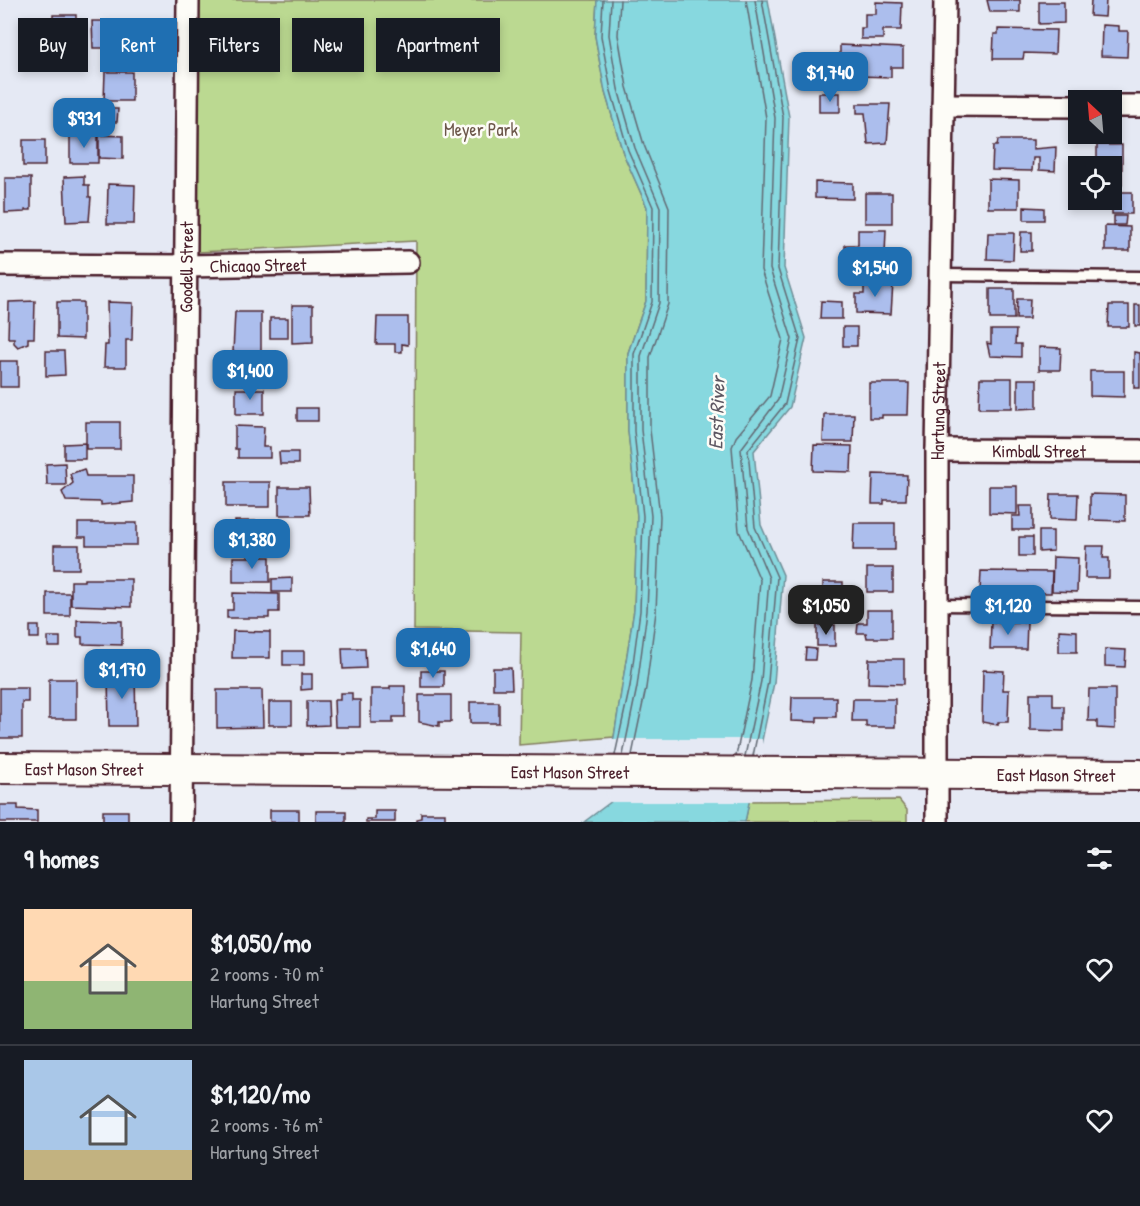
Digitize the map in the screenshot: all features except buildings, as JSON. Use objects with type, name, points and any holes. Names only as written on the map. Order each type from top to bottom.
[{"type":"main road","name":"East Mason Street","points":[[0,768],[1140,775]]},
{"type":"street","name":"Goodell Street","points":[[181,822],[188,0]]},
{"type":"street","name":"Hartung Street","points":[[937,822],[937,450],[945,0]]},
{"type":"street","points":[[943,105],[1068,106]]},
{"type":"street","points":[[1122,106],[1140,106]]},
{"type":"street","name":"Chicago Street","points":[[0,265],[186,266],[408,262]]},
{"type":"street","name":"Kimball Street","points":[[937,450],[1140,451]]},
{"type":"lane","points":[[940,275],[1140,277]]},
{"type":"lane","points":[[938,605],[1140,607]]},
{"type":"green space","name":"Meyer Park","points":[[199,0],[597,0],[595,36],[605,92],[623,153],[647,207],[646,301],[628,353],[628,431],[637,516],[634,610],[614,737],[519,745],[521,632],[414,630],[416,241],[198,252],[199,72],[280,72],[280,18],[199,18]]},
{"type":"green space","points":[[899,800],[907,810],[907,822],[745,822],[749,801]]},
{"type":"water","name":"East River","points":[[597,0],[768,0],[789,117],[784,268],[806,338],[790,407],[754,451],[761,525],[783,575],[774,683],[745,822],[584,822],[612,801],[604,771],[614,737],[634,610],[637,516],[628,431],[628,353],[646,301],[647,207],[623,153],[605,92],[595,36]]},
{"type":"pier","points":[[611,739],[762,739],[762,754],[752,802],[605,802],[608,800],[604,783],[604,761]]}]
